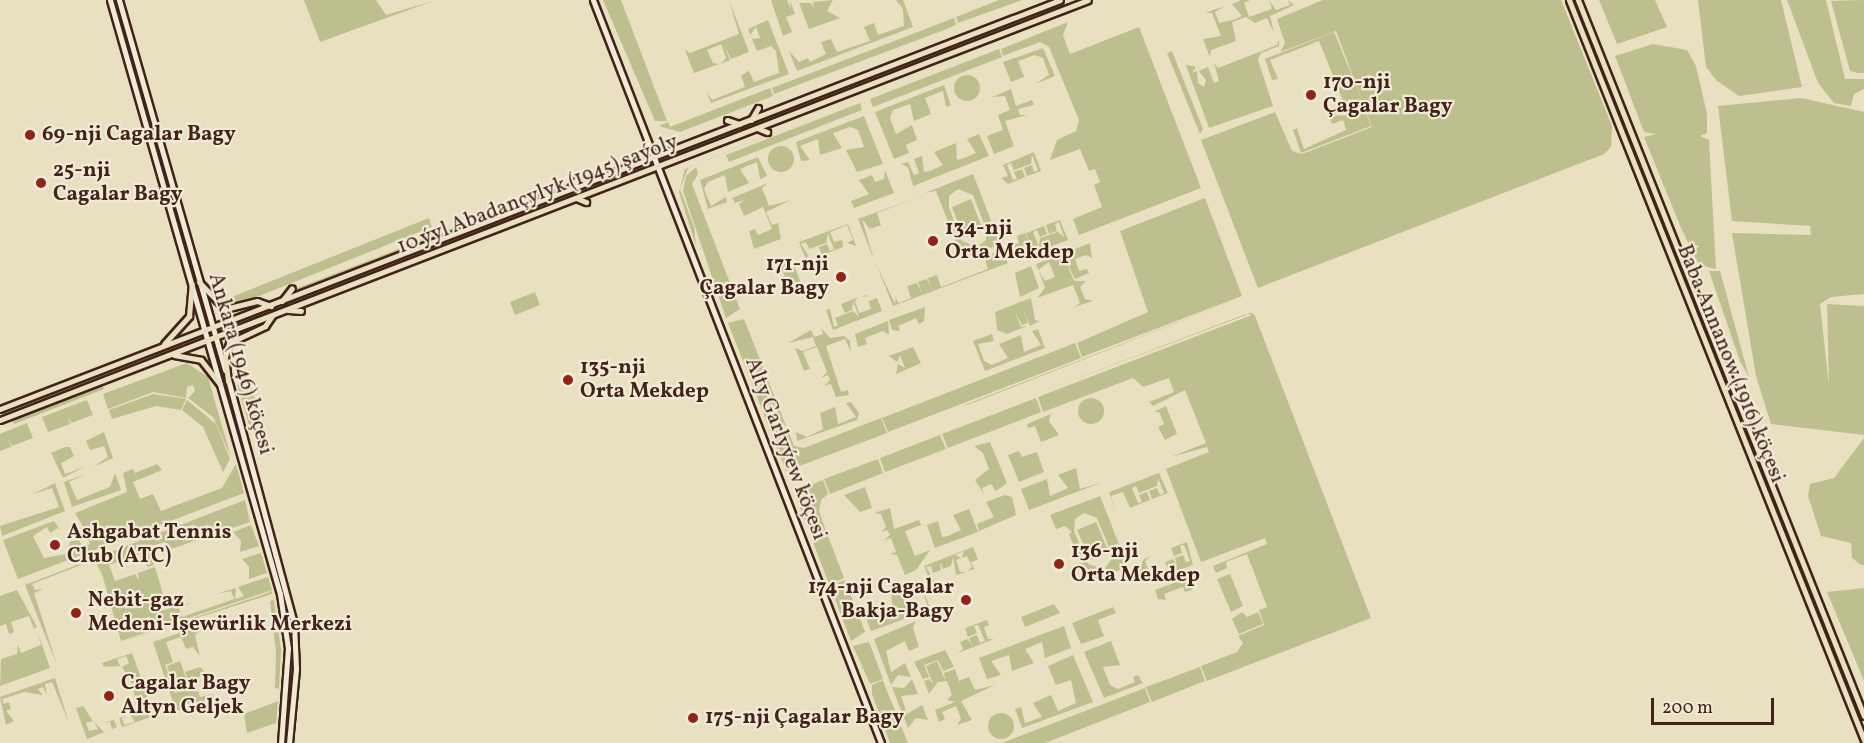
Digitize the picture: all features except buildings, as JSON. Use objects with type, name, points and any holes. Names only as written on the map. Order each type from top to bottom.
[{"type":"main road","name":"Ankara (1946) köçesi","points":[[110,0],[228,381],[294,623],[296,669],[289,743]]},
{"type":"main road","name":"Ankara (1946) köçesi","points":[[119,0],[196,283],[205,331],[286,624],[288,671],[281,743]]},
{"type":"main road","name":"Alty Garlyýew köçesi","points":[[593,0],[881,743]]},
{"type":"main road","name":"10 ýyl Abadançylyk (1945) şaýoly","points":[[0,410],[1060,0]]},
{"type":"main road","name":"10 ýyl Abadançylyk (1945) şaýoly","points":[[0,420],[1088,0]]},
{"type":"main road","name":"Baba Annanow (1916) köçesi","points":[[1569,0],[1864,740]]},
{"type":"main road","name":"Baba Annanow (1916) köçesi","points":[[1578,0],[1864,717]]},
{"type":"main road","points":[[751,120],[758,108]]},
{"type":"main road","points":[[727,120],[739,124]]},
{"type":"main road","points":[[757,128],[767,132]]},
{"type":"main road","points":[[737,143],[741,134]]},
{"type":"main road","points":[[568,190],[578,178]]},
{"type":"main road","points":[[542,192],[556,195]]},
{"type":"main road","points":[[576,198],[586,202]]},
{"type":"main road","points":[[554,215],[557,205]]},
{"type":"main road","points":[[160,347],[186,322],[196,283],[225,309],[258,301],[271,306]]},
{"type":"main road","points":[[281,302],[292,288]]},
{"type":"main road","points":[[286,310],[302,311]]},
{"type":"main road","points":[[228,381],[225,357],[229,343],[265,326],[273,315]]},
{"type":"main road","points":[[166,356],[201,360],[220,384]]},
{"type":"green space","points":[[304,0],[376,0],[386,15],[436,0],[320,42]]},
{"type":"green space","points":[[603,0],[621,0],[667,121],[655,121]]},
{"type":"green space","points":[[729,0],[749,52],[731,59],[723,43],[730,60],[720,64],[726,58],[721,44],[707,50],[713,63],[719,64],[694,73],[685,50],[690,53],[739,34]]},
{"type":"green space","points":[[771,0],[787,0],[791,9],[790,0],[795,14],[786,17],[792,32],[783,36]]},
{"type":"green space","points":[[833,0],[827,11],[840,18],[809,29],[799,3],[811,3],[814,8],[813,2]]},
{"type":"green space","points":[[896,0],[903,0],[913,27],[797,71],[789,51],[799,62],[808,58],[810,62],[826,54],[821,42],[831,39],[837,52],[870,41],[864,27],[874,23],[878,35],[904,26],[903,9]]},
{"type":"green space","points":[[999,0],[1022,0],[958,23],[956,17]]},
{"type":"green space","points":[[1241,0],[1250,0],[1244,3],[1249,17],[1272,9],[1269,0],[1276,10],[1290,5],[1288,0],[1294,5],[1270,16],[1274,33],[1267,18],[1255,23],[1246,17],[1232,22],[1236,41],[1211,50],[1210,57],[1203,39],[1221,36],[1212,13],[1205,13],[1225,6],[1215,12],[1219,23],[1236,19],[1242,16],[1232,4]]},
{"type":"green space","points":[[1323,0],[1561,0],[1612,126],[1611,147],[1604,154],[1258,288],[1201,140],[1275,112],[1292,151],[1302,154],[1372,127],[1336,31],[1280,52],[1285,43],[1277,19]]},
{"type":"green space","points":[[1599,0],[1655,0],[1667,27],[1617,44]]},
{"type":"green space","points":[[1698,0],[1781,0],[1802,87],[1739,96],[1716,80],[1706,67]]},
{"type":"green space","points":[[1787,0],[1826,0],[1845,79],[1864,79],[1864,89],[1854,94],[1851,106],[1834,103],[1818,83]]},
{"type":"green space","points":[[1864,0],[1864,73],[1858,73],[1850,71],[1831,1]]},
{"type":"green space","points":[[954,18],[956,24],[952,27],[774,94],[772,88]]},
{"type":"green space","points":[[768,20],[789,74],[711,103],[706,91],[712,100],[745,87],[741,76],[749,71],[754,82],[779,73],[776,51],[771,46],[757,51],[752,39],[760,38],[756,27],[750,35],[748,29]]},
{"type":"green space","points":[[1068,22],[1063,35],[1070,54],[1139,27],[1201,188],[1079,235],[1073,219],[1102,207],[1094,185],[1100,182],[1095,169],[1089,171],[1080,149],[1050,160],[1057,140],[1076,131],[1079,120],[1049,47],[1040,42],[1003,56],[1001,49]]},
{"type":"green space","points":[[991,30],[992,33],[817,101],[816,98]]},
{"type":"green space","points":[[1334,32],[1353,78],[1336,83],[1319,41],[1270,60],[1278,79],[1272,80],[1265,59]]},
{"type":"green space","points":[[1279,39],[1279,46],[1261,53],[1258,60],[1273,106],[1209,128],[1186,65],[1196,67],[1192,73],[1197,71],[1198,83],[1204,87],[1206,80],[1199,71],[1208,67],[1214,83],[1219,81],[1214,63],[1218,68],[1277,45]]},
{"type":"green space","points":[[1653,44],[1687,50],[1696,66],[1707,114],[1707,133],[1700,136],[1709,140],[1716,269],[1699,265],[1681,228],[1644,137],[1656,134],[1644,132],[1615,56]]},
{"type":"green space","points":[[1043,48],[1055,76],[1035,84],[1049,75],[1043,58],[1035,55],[1018,61],[1024,77],[1011,82],[1003,62]]},
{"type":"green space","points":[[999,49],[1002,57],[873,107],[870,99]]},
{"type":"green space","points":[[1172,51],[1203,129],[1200,134],[1167,53]]},
{"type":"green space","points":[[967,75],[976,79],[980,88],[976,97],[967,101],[958,97],[954,88],[958,79]]},
{"type":"green space","points":[[1354,79],[1371,126],[1301,153],[1293,130],[1297,128],[1304,149],[1346,130],[1343,120],[1332,124],[1329,116],[1348,115],[1338,88]]},
{"type":"green space","points":[[944,85],[951,105],[946,107],[943,91],[925,98],[931,114],[914,121],[910,104],[893,110],[890,118],[896,134],[912,125],[917,140],[906,145],[909,153],[894,159],[875,112]]},
{"type":"green space","points":[[770,88],[773,96],[680,132],[659,126],[668,122],[670,127]]},
{"type":"green space","points":[[1011,89],[1016,106],[1032,100],[1034,105],[1018,109],[1020,115],[1027,115],[1005,121],[1014,146],[994,154],[987,136],[1003,130],[998,115],[1010,110],[1005,96],[992,97]]},
{"type":"green space","points":[[1801,98],[1864,112],[1864,294],[1831,297],[1820,304],[1829,386],[1827,304],[1864,306],[1864,435],[1771,424],[1756,376],[1732,233],[1811,235],[1810,226],[1732,221],[1718,106]]},
{"type":"green space","points":[[814,99],[815,102],[666,160],[665,158]]},
{"type":"green space","points":[[860,103],[862,110],[729,162],[726,155]]},
{"type":"green space","points":[[820,114],[688,168],[680,189],[694,227],[696,246],[679,192],[685,169]]},
{"type":"green space","points":[[864,116],[883,164],[857,172],[846,150],[864,147],[858,130],[850,127],[833,133],[842,148],[820,155],[818,139],[800,146],[810,160],[801,161],[796,142]]},
{"type":"green space","points":[[979,134],[989,156],[913,186],[908,167],[901,164],[908,162],[914,175],[919,173],[914,159],[922,156],[924,172],[930,171],[943,165],[934,152],[956,143],[957,160],[964,158],[976,153],[967,139]]},
{"type":"green space","points":[[781,146],[790,150],[794,159],[790,168],[781,172],[772,168],[768,159],[772,150]]},
{"type":"green space","points":[[1034,152],[1041,171],[1027,176],[1024,168],[1032,165],[1034,172],[1038,170],[1032,155],[1031,164],[1014,170],[1011,163],[1007,165],[1013,180],[1017,179],[1014,172],[1022,169],[1025,177],[1008,184],[1001,178],[1008,176],[1003,165],[986,172]]},
{"type":"green space","points":[[758,157],[767,176],[760,179],[757,162],[740,169],[749,183],[728,192],[725,175],[708,182],[704,189],[711,206],[726,197],[727,202],[708,209],[700,180]]},
{"type":"green space","points":[[696,167],[698,174],[692,184],[740,309],[726,318],[683,191],[686,176]]},
{"type":"green space","points":[[885,170],[894,193],[854,208],[851,201],[869,194],[859,180],[872,175],[875,182],[884,179]]},
{"type":"green space","points":[[973,174],[1000,244],[963,259],[936,191],[925,193]],"holes":[[[958,189],[973,195],[986,229],[986,240],[977,247],[962,241],[949,208],[949,196]]]},
{"type":"green space","points":[[768,183],[762,188],[769,206],[791,200],[766,212],[772,225],[778,223],[781,239],[754,249],[749,231],[755,229],[758,235],[772,229],[763,207],[744,216],[739,204],[744,200],[735,203],[732,198]]},
{"type":"green space","points":[[922,196],[877,213],[881,225],[870,229],[862,219],[874,260],[858,219]]},
{"type":"green space","points":[[1205,198],[1242,296],[1082,357],[1077,343],[1148,312],[1120,231]]},
{"type":"green space","points":[[971,199],[983,230],[964,238],[952,207]]},
{"type":"green space","points":[[500,210],[501,212],[291,292],[295,289]]},
{"type":"green space","points":[[429,218],[432,227],[239,304],[222,301],[213,292],[212,288],[220,297],[229,298]]},
{"type":"green space","points":[[504,219],[505,221],[224,330],[319,289]]},
{"type":"green space","points":[[1060,220],[1068,240],[1019,258],[1014,245],[1019,243],[1017,236],[1025,233],[1031,247],[1026,233],[1044,226],[1047,234],[1040,237],[1037,230],[1033,232],[1039,247],[1040,238],[1058,232],[1064,237],[1059,222],[1055,224],[1057,231],[1049,234],[1046,225]]},
{"type":"green space","points":[[848,224],[856,246],[847,243],[853,240],[847,225],[830,232],[834,242],[842,240],[843,247],[822,255],[819,247],[827,244],[830,251],[834,249],[828,234],[826,243],[809,249],[806,242],[801,244],[811,260],[807,262],[799,242]]},
{"type":"green space","points":[[1090,243],[1092,258],[1086,255],[1075,259],[1079,271],[1087,269],[1089,273],[1075,279],[1064,256],[1074,281],[1086,281],[1080,287],[1085,299],[1093,301],[1074,307],[1080,303],[1073,285],[1037,298],[1045,288],[1039,271],[1045,281],[1055,277],[1049,262],[1038,270],[1036,264]]},
{"type":"green space","points":[[1001,250],[1008,263],[893,306],[876,264],[895,304],[896,297],[898,303],[911,298],[907,286],[917,283],[922,294],[918,282],[927,279],[932,290],[928,278],[937,275],[941,287],[988,269],[984,257],[1001,251],[1003,256]]},
{"type":"green space","points":[[792,260],[802,286],[790,290],[780,265]]},
{"type":"green space","points":[[1031,266],[1039,288],[1020,297],[1015,273]]},
{"type":"green space","points":[[1709,271],[1720,271],[1749,377],[1740,361]]},
{"type":"green space","points":[[535,292],[540,305],[515,315],[510,302]]},
{"type":"green space","points":[[859,297],[855,301],[859,313],[871,309],[868,299],[869,301],[877,298],[882,311],[833,330],[826,310],[830,309],[834,327],[838,325],[835,318],[853,311],[859,317],[853,301],[852,310],[845,313],[841,304]]},
{"type":"green space","points":[[1031,298],[1035,320],[1040,321],[1030,326],[1023,309],[1028,323],[1022,325],[1015,312],[1021,327],[1027,326],[1007,334],[997,330],[995,312]]},
{"type":"green space","points":[[1240,298],[970,404],[962,406]]},
{"type":"green space","points":[[925,307],[924,321],[919,324],[916,318],[898,326],[900,331],[892,330],[889,320]]},
{"type":"green space","points":[[1247,313],[1255,316],[1371,618],[1207,681],[1201,666],[1237,652],[1243,643],[1238,636],[1264,625],[1259,610],[1267,607],[1247,554],[1226,562],[1227,568],[1216,573],[1213,566],[1267,544],[1265,538],[1201,562],[1166,469],[1209,452],[1207,447],[1171,457],[1206,443],[1185,390],[1153,406],[1149,402],[1174,392],[1169,378],[1143,387],[1133,378],[1043,412],[1038,397],[1252,315]]},
{"type":"green space","points":[[1246,314],[1246,315],[1036,394]]},
{"type":"green space","points":[[744,319],[794,446],[804,448],[881,418],[887,433],[786,471],[728,323]]},
{"type":"green space","points":[[888,321],[889,335],[883,331],[865,338],[867,344],[858,347],[855,334]]},
{"type":"green space","points":[[821,328],[830,338],[844,336],[850,341],[851,352],[845,339],[826,346],[841,392],[848,390],[849,395],[836,397],[831,384],[824,386],[830,380],[828,375],[821,378],[827,372],[817,347],[803,352],[810,369],[804,371],[795,348],[803,351],[816,346],[813,337],[788,343],[811,330],[814,337],[823,334]]},
{"type":"green space","points":[[1038,329],[1045,348],[985,371],[973,341],[992,334],[994,341],[978,344],[984,361],[992,365],[1008,358],[999,344],[1021,335],[1024,352],[1041,345],[1032,331]]},
{"type":"green space","points":[[1075,343],[1081,358],[888,432],[882,418]]},
{"type":"green space","points":[[913,347],[921,363],[896,374],[898,364],[905,368],[900,355],[897,362],[889,356]]},
{"type":"green space","points":[[187,363],[208,377],[231,457],[213,417],[188,398],[195,391],[193,385],[187,387],[186,398],[153,392],[108,409],[103,394]]},
{"type":"green space","points":[[102,385],[104,389],[14,424],[12,420]]},
{"type":"green space","points":[[237,385],[252,388],[261,419],[251,431]]},
{"type":"green space","points":[[153,394],[186,399],[181,410],[156,406],[112,419],[109,410]]},
{"type":"green space","points":[[1036,398],[1041,412],[948,448],[942,434]]},
{"type":"green space","points":[[1091,398],[1100,402],[1104,411],[1100,420],[1091,424],[1082,420],[1078,411],[1082,402]]},
{"type":"green space","points":[[87,400],[93,415],[71,423],[68,416],[70,424],[48,432],[42,417]]},
{"type":"green space","points":[[187,400],[216,424],[230,459],[223,472],[203,427],[182,410]]},
{"type":"green space","points":[[851,402],[859,413],[857,420],[797,441],[796,432],[807,437],[823,429],[820,413],[835,407],[838,424],[856,417],[846,403]]},
{"type":"green space","points":[[1166,406],[1177,434],[1165,440],[1158,427],[1164,424],[1159,412],[1154,412]]},
{"type":"green space","points":[[1051,414],[1049,421],[1059,435],[1041,442],[1035,426],[1028,428],[1027,424]]},
{"type":"green space","points":[[27,423],[33,438],[12,446],[9,439],[11,447],[0,451],[0,434]]},
{"type":"green space","points":[[104,432],[113,458],[93,467],[108,457],[104,446],[90,450],[86,441]]},
{"type":"green space","points":[[940,435],[946,449],[885,472],[880,458]]},
{"type":"green space","points":[[1864,438],[1864,565],[1861,565],[1852,558],[1851,543],[1821,536],[1808,496],[1810,484],[1834,478]]},
{"type":"green space","points":[[990,442],[1007,483],[996,491],[991,484],[982,488],[984,494],[975,480],[989,469],[983,453],[974,446]]},
{"type":"green space","points":[[70,447],[74,456],[61,463],[65,474],[84,467],[63,478],[51,453]]},
{"type":"green space","points":[[1019,451],[1022,457],[1037,452],[1044,472],[1019,482],[1008,455]]},
{"type":"green space","points":[[878,459],[883,473],[830,494],[824,479]]},
{"type":"green space","points":[[157,464],[162,470],[133,482],[140,499],[153,494],[161,511],[222,488],[236,464],[244,493],[18,579],[3,540],[54,521],[61,531],[58,528],[50,533],[47,527],[33,536],[44,558],[67,554],[70,542],[78,537],[82,547],[90,544],[85,531],[90,529],[85,530],[75,513],[127,492],[123,473],[133,469],[135,473]]},
{"type":"green space","points":[[1076,468],[1080,489],[1103,482],[1029,510],[1021,489],[1047,479],[1050,496],[1068,488],[1058,475]]},
{"type":"green space","points":[[115,473],[121,490],[72,507],[64,482],[86,474],[69,482],[77,500],[110,487]]},
{"type":"green space","points":[[1159,473],[1168,493],[1152,499],[1149,491],[1157,488],[1160,495],[1164,493],[1158,478],[1157,486],[1139,493],[1136,486],[1132,488],[1138,503],[1142,502],[1139,495],[1147,492],[1150,500],[1130,508],[1123,492],[1111,496],[1116,513],[1109,492]]},
{"type":"green space","points":[[823,480],[828,494],[821,500],[819,511],[827,534],[813,540],[794,492]]},
{"type":"green space","points":[[55,483],[65,511],[2,536],[0,526],[59,507],[52,488],[33,494]]},
{"type":"green space","points":[[865,487],[872,508],[860,512],[844,495]]},
{"type":"green space","points":[[1005,495],[1012,497],[1016,515],[979,531],[977,524],[994,517],[986,502]]},
{"type":"green space","points":[[1100,496],[1128,567],[1088,582],[1081,564],[1084,562],[1080,563],[1069,534],[1072,532],[1065,526],[1056,529],[1050,515]],"holes":[[[1084,513],[1097,518],[1111,552],[1111,560],[1104,569],[1088,564],[1074,531],[1075,519]]]},
{"type":"green space","points":[[245,500],[250,522],[168,550],[165,542],[148,547],[154,565],[147,567],[142,553],[109,565],[115,581],[135,574],[139,581],[138,573],[155,567],[164,597],[153,598],[154,604],[163,598],[166,606],[159,607],[160,611],[193,602],[179,608],[182,617],[234,599],[231,591],[216,594],[236,588],[235,599],[244,596],[238,587],[268,577],[272,590],[121,641],[102,574],[95,561],[89,562],[32,584],[35,590],[43,589],[34,593],[57,665],[25,585]]},
{"type":"green space","points":[[890,508],[894,529],[919,520],[921,525],[905,531],[915,556],[930,550],[916,570],[905,575],[897,555],[890,554],[896,552],[891,538],[884,540],[890,535],[887,530],[881,532],[886,527],[881,514],[874,513]]},
{"type":"green space","points":[[969,509],[978,532],[935,548],[927,525],[938,521],[942,537],[948,536],[961,530],[953,515]]},
{"type":"green space","points":[[1096,522],[1109,553],[1090,560],[1077,530]]},
{"type":"green space","points":[[251,525],[259,546],[240,552],[241,541],[233,532]]},
{"type":"green space","points":[[828,536],[844,578],[829,584],[813,542]]},
{"type":"green space","points":[[1187,542],[1193,565],[1142,583],[1136,562],[1139,568],[1144,559],[1150,557],[1145,561],[1149,572],[1155,570],[1152,578],[1162,574],[1156,570],[1168,569],[1165,562],[1173,559],[1177,566],[1175,558],[1183,555],[1186,562],[1190,561],[1184,545],[1180,546],[1182,553],[1174,556],[1171,548]]},
{"type":"green space","points":[[973,547],[978,560],[971,562],[974,569],[967,571],[972,567],[967,556],[962,558],[964,551],[955,555],[961,558],[956,560],[960,572],[966,572],[956,575],[953,557],[951,566],[943,569],[940,562],[941,570],[933,573],[931,566],[926,567],[936,584],[932,585],[924,566]]},
{"type":"green space","points":[[261,553],[267,573],[249,579],[249,567],[242,559]]},
{"type":"green space","points":[[1230,574],[1243,606],[1231,612],[1217,579]]},
{"type":"green space","points":[[1193,576],[1192,590],[1185,592],[1183,587],[1164,594],[1166,600],[1158,599],[1155,590]]},
{"type":"green space","points":[[845,580],[865,632],[851,641],[830,586]]},
{"type":"green space","points":[[919,581],[930,610],[871,631],[864,613],[876,617],[893,610],[891,592],[904,587],[914,612],[928,607]]},
{"type":"green space","points":[[1864,588],[1864,681],[1827,592]]},
{"type":"green space","points":[[17,590],[37,627],[34,629],[29,616],[11,622],[14,632],[9,634],[6,624],[0,626],[0,596]]},
{"type":"green space","points":[[272,591],[272,594],[122,642],[259,596]]},
{"type":"green space","points":[[274,600],[281,650],[279,689],[275,688],[276,652],[270,601]]},
{"type":"green space","points":[[1054,604],[1060,613],[1025,627],[1021,617]]},
{"type":"green space","points":[[1113,607],[1116,613],[1098,620],[1104,636],[1081,644],[1072,623]]},
{"type":"green space","points":[[1242,612],[1247,617],[1258,612],[1263,624],[1239,634],[1232,619]]},
{"type":"green space","points":[[987,620],[989,625],[984,627],[988,639],[994,639],[958,653],[963,649],[960,642],[968,639],[972,646],[969,638],[977,635],[980,643],[985,641],[978,625],[974,626],[977,633],[968,637],[965,628]]},
{"type":"green space","points":[[916,621],[913,628],[919,647],[909,651],[905,641],[886,651],[891,672],[905,663],[911,677],[898,675],[891,685],[874,639]]},
{"type":"green space","points":[[209,623],[195,635],[200,656],[193,647],[186,649],[181,637],[166,642],[173,662],[165,665],[175,693],[191,688],[185,672],[200,667],[207,674],[194,679],[200,697],[212,694],[218,702],[208,700],[176,711],[153,642]]},
{"type":"green space","points":[[1064,626],[1071,648],[1045,658],[1042,642],[1025,649],[1034,663],[1012,671],[1009,655],[991,661],[1001,675],[987,679],[979,658]]},
{"type":"green space","points":[[38,633],[50,668],[0,686],[1,659],[17,654],[18,644],[21,653],[41,645]]},
{"type":"green space","points":[[1111,641],[1120,665],[1103,667],[1110,685],[1118,689],[1135,682],[1133,677],[1138,675],[1143,683],[1104,698],[1084,652]]},
{"type":"green space","points":[[869,642],[883,679],[870,684],[853,646]]},
{"type":"green space","points":[[945,650],[954,667],[943,671],[938,660],[924,665],[929,677],[923,679],[914,662]]},
{"type":"green space","points":[[132,653],[142,680],[132,684],[122,667],[129,663],[126,656],[117,659],[120,666],[104,667],[102,663]]},
{"type":"green space","points":[[1073,655],[1093,702],[1022,728],[1015,709],[1021,707],[1025,723],[1042,717],[1033,703],[1051,695],[1058,711],[1076,703],[1071,680],[1056,685],[1048,666]]},
{"type":"green space","points":[[180,661],[189,687],[176,692],[167,666]]},
{"type":"green space","points":[[937,661],[945,680],[944,673],[955,669],[959,681],[969,677],[975,690],[995,685],[961,701],[972,720],[957,725],[961,719],[956,706],[942,712],[945,719],[939,722],[935,710],[955,702],[947,700],[952,695],[947,681],[938,682],[929,694],[924,681],[929,679],[933,684],[926,666]]},
{"type":"green space","points":[[1200,667],[1205,681],[1152,702],[1146,687]]},
{"type":"green space","points":[[55,678],[69,723],[52,682],[45,684],[47,695],[43,687],[38,689],[43,695],[24,692],[2,699],[4,704],[9,702],[11,709],[6,711],[14,721],[6,725],[0,697]]},
{"type":"green space","points":[[912,679],[918,694],[901,696],[907,714],[922,705],[928,720],[916,718],[908,728],[892,687],[904,688]]},
{"type":"green space","points":[[883,680],[908,743],[890,743],[872,694],[872,685]]},
{"type":"green space","points":[[142,682],[154,716],[122,727],[119,718],[129,715],[122,718],[124,725],[135,722],[130,714],[135,708],[137,715],[145,712],[142,704],[136,706],[133,686]]},
{"type":"green space","points":[[1145,688],[1150,702],[1045,743],[1002,743]]},
{"type":"green space","points":[[278,701],[276,723],[247,733],[244,714]]},
{"type":"green space","points":[[83,706],[93,721],[86,723],[89,731],[98,729],[94,722],[104,732],[112,729],[87,739],[76,708]]},
{"type":"green space","points":[[1001,713],[1010,717],[1014,726],[1010,735],[1001,739],[992,735],[988,726],[992,717]]},
{"type":"green space","points":[[114,720],[117,727],[112,729],[110,722],[103,723]]},
{"type":"place","name":"170-nji Çagalar Bagy","points":[[1311,95]]},
{"type":"place","name":"69-nji Cagalar Bagy","points":[[30,135]]},
{"type":"place","name":"25-nji Cagalar Bagy","points":[[41,183]]},
{"type":"place","name":"134-nji Orta Mekdep","points":[[933,241]]},
{"type":"place","name":"171-nji Çagalar Bagy","points":[[841,277]]},
{"type":"place","name":"135-nji Orta Mekdep","points":[[568,380]]},
{"type":"place","name":"Ashgabat Tennis Club (ATC)","points":[[55,545]]},
{"type":"place","name":"136-nji Orta Mekdep","points":[[1059,564]]},
{"type":"place","name":"174-nji Cagalar Bakja-Bagy","points":[[966,600]]},
{"type":"place","name":"Nebit-gaz Medeni-Işewürlik Merkezi","points":[[76,613]]},
{"type":"place","name":"Cagalar Bagy Altyn Geljek","points":[[109,696]]},
{"type":"place","name":"175-nji Çagalar Bagy","points":[[693,718]]}]
